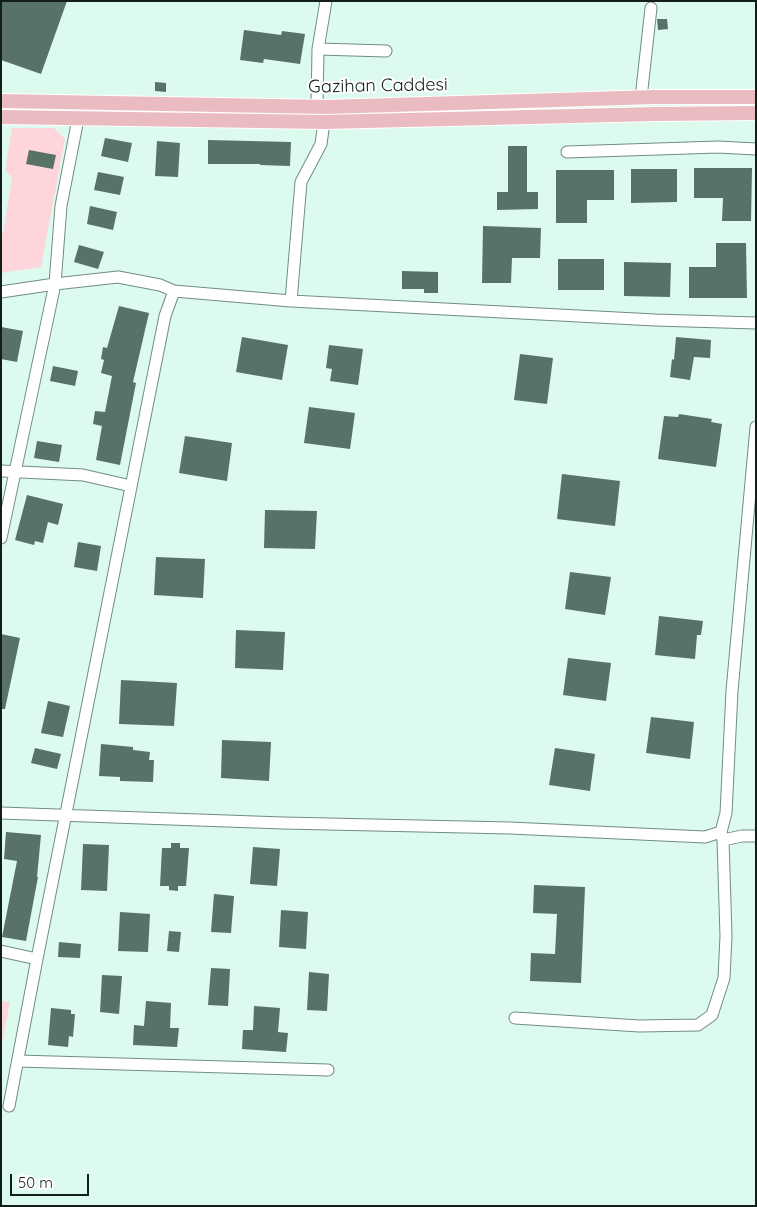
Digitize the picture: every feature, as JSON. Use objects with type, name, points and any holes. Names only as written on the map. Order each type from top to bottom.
[{"type":"main road","name":"Gazihan Caddesi","points":[[1,101],[317,107],[641,98],[756,97]]},
{"type":"main road","name":"Gazihan Caddesi","points":[[2,120],[324,122],[666,114],[756,114]]},
{"type":"street","points":[[317,107],[318,49],[326,1]]},
{"type":"street","points":[[641,98],[651,8]]},
{"type":"street","points":[[318,49],[386,51]]},
{"type":"street","points":[[1,538],[56,284],[61,206],[78,119]]},
{"type":"street","points":[[290,301],[301,182],[321,144],[324,122]]},
{"type":"street","points":[[567,152],[718,148],[756,149]]},
{"type":"street","points":[[1,292],[56,284],[126,278],[160,285],[174,291],[290,301],[655,320],[756,323]]},
{"type":"street","points":[[9,1106],[165,316],[174,291]]},
{"type":"street","points":[[515,1018],[639,1026],[698,1025],[712,1015],[724,978],[726,936],[722,836],[726,813],[732,691],[756,428]]},
{"type":"street","points":[[1,472],[83,476],[131,486]]},
{"type":"street","points":[[743,566],[756,567]]},
{"type":"street","points":[[1,813],[283,823],[510,828],[705,838],[756,836]]},
{"type":"street","points":[[1,951],[37,959]]},
{"type":"street","points":[[18,1061],[328,1070]]},
{"type":"shaded area","points":[[12,128],[54,128],[65,139],[41,267],[1,273],[1,235],[3,233],[12,177],[5,171]]},
{"type":"shaded area","points":[[1,1001],[10,1002],[2,1042],[1,1042]]},
{"type":"building","points":[[1,1],[67,1],[41,74],[1,60]]},
{"type":"building","points":[[657,19],[667,19],[668,29],[658,30]]},
{"type":"building","points":[[244,30],[281,35],[282,31],[305,34],[300,64],[264,59],[263,63],[240,60]]},
{"type":"building","points":[[155,82],[166,83],[166,92],[155,91]]},
{"type":"building","points":[[105,138],[132,143],[128,162],[101,156]]},
{"type":"building","points":[[208,140],[291,142],[290,166],[208,164]]},
{"type":"building","points":[[157,141],[180,143],[178,177],[155,176]]},
{"type":"building","points":[[508,146],[527,146],[527,192],[538,192],[538,209],[497,210],[497,192],[508,192]]},
{"type":"building","points":[[29,150],[56,155],[53,169],[26,164]]},
{"type":"building","points":[[694,168],[752,168],[751,221],[722,221],[723,198],[694,198]]},
{"type":"building","points":[[631,169],[677,169],[677,202],[631,203]]},
{"type":"building","points":[[556,170],[614,170],[614,200],[587,200],[587,223],[556,223]]},
{"type":"building","points":[[98,172],[124,177],[120,195],[94,190]]},
{"type":"building","points":[[90,206],[117,212],[113,230],[87,224]]},
{"type":"building","points":[[483,226],[541,228],[540,258],[512,258],[511,283],[482,283]]},
{"type":"building","points":[[716,243],[746,243],[747,298],[689,298],[689,267],[716,267]]},
{"type":"building","points":[[79,245],[104,252],[98,269],[74,262]]},
{"type":"building","points":[[558,259],[604,259],[604,290],[558,290]]},
{"type":"building","points":[[624,262],[671,263],[670,297],[624,296]]},
{"type":"building","points":[[402,271],[438,272],[438,293],[424,293],[424,289],[402,289]]},
{"type":"building","points":[[119,306],[149,313],[133,382],[136,383],[120,465],[96,460],[102,426],[93,424],[95,411],[105,412],[112,376],[101,373],[104,360],[101,359],[103,347],[107,348]]},
{"type":"building","points":[[1,327],[23,331],[17,362],[1,359]]},
{"type":"building","points":[[242,337],[288,345],[282,380],[236,372]]},
{"type":"building","points":[[676,337],[711,340],[710,358],[694,357],[690,380],[670,377]]},
{"type":"building","points":[[329,345],[363,349],[358,385],[330,381],[332,369],[326,368]]},
{"type":"building","points":[[520,354],[553,358],[547,404],[514,400]]},
{"type":"building","points":[[53,366],[78,371],[75,386],[50,381]]},
{"type":"building","points":[[309,407],[355,413],[350,449],[304,443]]},
{"type":"building","points":[[679,414],[712,419],[711,422],[722,424],[716,467],[658,459],[664,416],[678,417]]},
{"type":"building","points":[[185,436],[232,443],[227,481],[179,473]]},
{"type":"building","points":[[37,441],[62,445],[59,462],[34,458]]},
{"type":"building","points":[[562,474],[620,481],[615,526],[557,519]]},
{"type":"building","points":[[27,495],[63,504],[58,525],[48,522],[43,543],[35,541],[34,545],[15,540]]},
{"type":"building","points":[[265,510],[317,511],[315,549],[264,548]]},
{"type":"building","points":[[78,542],[101,546],[97,571],[74,567]]},
{"type":"building","points":[[156,557],[205,559],[203,598],[154,595]]},
{"type":"building","points":[[570,572],[611,577],[605,615],[565,609]]},
{"type":"building","points":[[659,616],[703,621],[701,635],[697,635],[695,659],[655,655]]},
{"type":"building","points":[[236,630],[285,632],[283,670],[235,668]]},
{"type":"building","points":[[1,634],[20,638],[5,709],[1,709]]},
{"type":"building","points":[[568,658],[611,663],[606,701],[563,695]]},
{"type":"building","points":[[121,680],[177,683],[174,726],[119,724]]},
{"type":"building","points":[[48,701],[70,706],[63,737],[41,733]]},
{"type":"building","points":[[651,717],[694,722],[690,759],[646,753]]},
{"type":"building","points":[[222,740],[271,742],[269,781],[221,778]]},
{"type":"building","points":[[101,744],[133,747],[133,750],[150,752],[149,760],[154,760],[153,782],[120,781],[120,777],[99,776]]},
{"type":"building","points":[[35,748],[61,754],[57,769],[31,763]]},
{"type":"building","points":[[555,748],[595,754],[590,791],[549,785]]},
{"type":"building","points":[[6,832],[41,835],[38,877],[26,941],[2,937],[17,861],[4,859]]},
{"type":"building","points":[[171,843],[180,843],[180,848],[189,848],[186,886],[178,886],[178,891],[169,890],[169,886],[160,886],[162,848],[171,848]]},
{"type":"building","points":[[83,844],[109,845],[107,891],[81,890]]},
{"type":"building","points":[[253,847],[280,849],[277,886],[250,884]]},
{"type":"building","points":[[534,885],[585,887],[581,983],[530,981],[531,953],[555,954],[557,914],[533,913]]},
{"type":"building","points":[[214,894],[234,896],[231,933],[211,932]]},
{"type":"building","points":[[281,910],[308,912],[306,949],[279,947]]},
{"type":"building","points":[[120,912],[150,914],[148,952],[118,951]]},
{"type":"building","points":[[169,931],[181,932],[179,952],[167,951]]},
{"type":"building","points":[[59,942],[81,944],[80,958],[58,957]]},
{"type":"building","points":[[211,968],[230,969],[228,1006],[208,1005]]},
{"type":"building","points":[[309,972],[329,974],[327,1011],[307,1010]]},
{"type":"building","points":[[102,975],[122,976],[119,1014],[100,1012]]},
{"type":"building","points":[[146,1001],[171,1003],[170,1028],[179,1028],[177,1047],[133,1045],[134,1025],[144,1026]]},
{"type":"building","points":[[254,1006],[280,1008],[278,1032],[288,1033],[286,1052],[242,1049],[243,1030],[253,1030]]},
{"type":"building","points":[[51,1008],[71,1010],[71,1014],[75,1014],[73,1037],[69,1036],[68,1047],[48,1045]]}]
